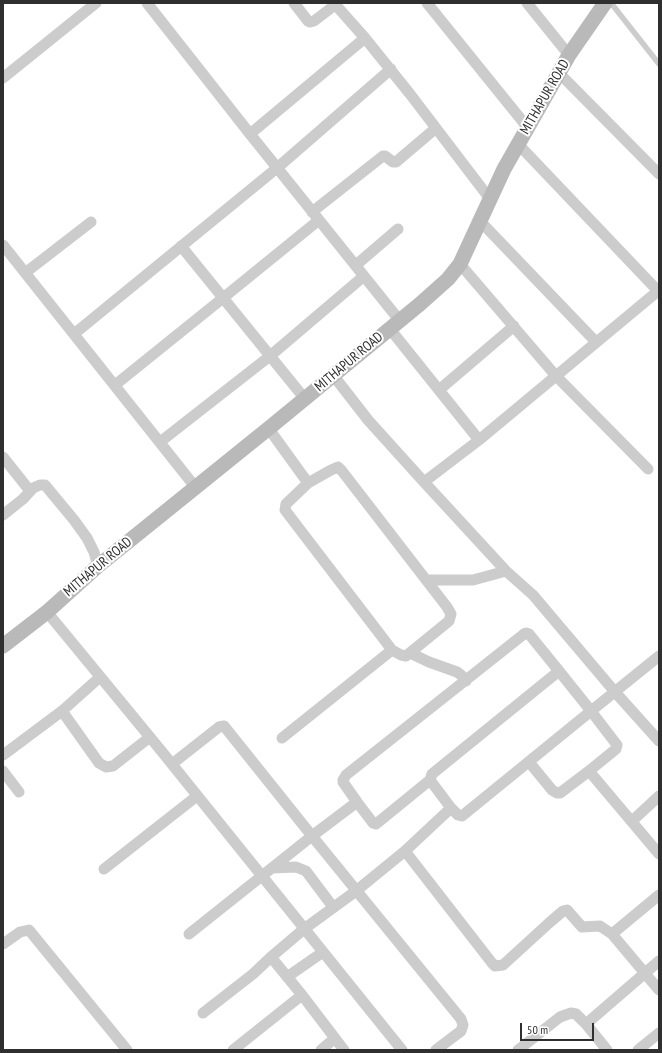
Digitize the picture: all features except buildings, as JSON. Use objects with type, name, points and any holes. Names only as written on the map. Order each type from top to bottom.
[{"type":"street","points":[[3,78],[96,3]]},
{"type":"street","points":[[147,3],[364,276],[439,390],[479,440]]},
{"type":"street","points":[[294,3],[308,21],[311,22],[335,4],[391,69],[490,199]]},
{"type":"street","points":[[427,3],[528,128]]},
{"type":"street","points":[[527,3],[569,54]]},
{"type":"street","name":"MITHAPUR ROAD","points":[[3,646],[47,612],[98,566],[395,325],[448,279],[460,264],[504,169],[569,54],[606,3]]},
{"type":"street","points":[[250,134],[365,38]]},
{"type":"street","points":[[74,334],[277,168],[391,69]]},
{"type":"street","points":[[559,73],[659,174]]},
{"type":"street","points":[[115,385],[223,298],[383,156],[393,162],[396,162],[436,128]]},
{"type":"street","points":[[424,482],[479,440],[658,291],[518,144]]},
{"type":"street","points":[[480,221],[596,342]]},
{"type":"street","points":[[25,272],[91,222]]},
{"type":"street","points":[[356,266],[398,228]]},
{"type":"street","points":[[3,245],[196,488]]},
{"type":"street","points":[[181,246],[305,399]]},
{"type":"street","points":[[460,264],[556,376],[648,469]]},
{"type":"street","points":[[160,442],[270,356],[364,276]]},
{"type":"street","points":[[439,390],[514,326]]},
{"type":"street","points":[[333,375],[368,420],[506,571],[533,595],[615,692],[659,741]]},
{"type":"street","points":[[269,428],[308,483]]},
{"type":"street","points":[[3,458],[30,491]]},
{"type":"street","points":[[339,468],[426,580],[447,607],[451,614],[451,618],[449,622],[410,653],[404,656],[392,650],[285,510],[286,504],[308,483],[331,470],[339,468]]},
{"type":"street","points":[[3,515],[23,499],[30,491],[44,484],[87,538],[94,552],[98,566]]},
{"type":"street","points":[[426,580],[473,580],[506,571]]},
{"type":"street","points":[[47,612],[172,764],[402,1050]]},
{"type":"street","points":[[529,762],[552,790],[560,793],[616,749],[617,745],[591,711],[559,671],[529,634],[526,633],[346,775],[343,778],[343,782],[373,823],[376,824],[430,780],[430,776],[432,774],[559,671]]},
{"type":"street","points":[[282,738],[392,650]]},
{"type":"street","points":[[410,653],[429,662],[457,672],[466,680]]},
{"type":"street","points":[[430,780],[451,808],[458,815],[462,816],[659,656]]},
{"type":"street","points":[[3,755],[62,711],[100,678]]},
{"type":"street","points":[[62,711],[99,763],[106,767],[113,766],[150,737]]},
{"type":"street","points":[[172,764],[218,727],[224,726],[462,1022],[463,1025],[460,1031],[436,1050]]},
{"type":"street","points":[[3,771],[19,792]]},
{"type":"street","points":[[589,771],[659,854]]},
{"type":"street","points":[[104,869],[197,796]]},
{"type":"street","points":[[632,821],[659,796]]},
{"type":"street","points":[[189,934],[357,802]]},
{"type":"street","points":[[203,1014],[253,974],[304,929],[356,891],[405,850],[451,808]]},
{"type":"street","points":[[405,850],[495,966],[503,965],[565,910],[569,912],[582,927],[600,926],[612,934],[659,990]]},
{"type":"street","points":[[272,868],[296,867],[306,871],[333,907]]},
{"type":"street","points":[[612,934],[659,895]]},
{"type":"street","points":[[3,944],[20,932],[29,930],[127,1050]]},
{"type":"street","points":[[287,977],[323,952]]},
{"type":"street","points":[[271,957],[344,1050]]},
{"type":"street","points":[[586,1024],[659,961]]},
{"type":"street","points":[[232,1050],[302,995]]},
{"type":"street","points":[[518,1050],[560,1016],[571,1012],[576,1014],[586,1024],[607,1050]]},
{"type":"street","points":[[638,1050],[659,1033]]},
{"type":"street","points":[[320,1050],[334,1038]]},
{"type":"lane","points":[[611,3],[659,64]]}]
